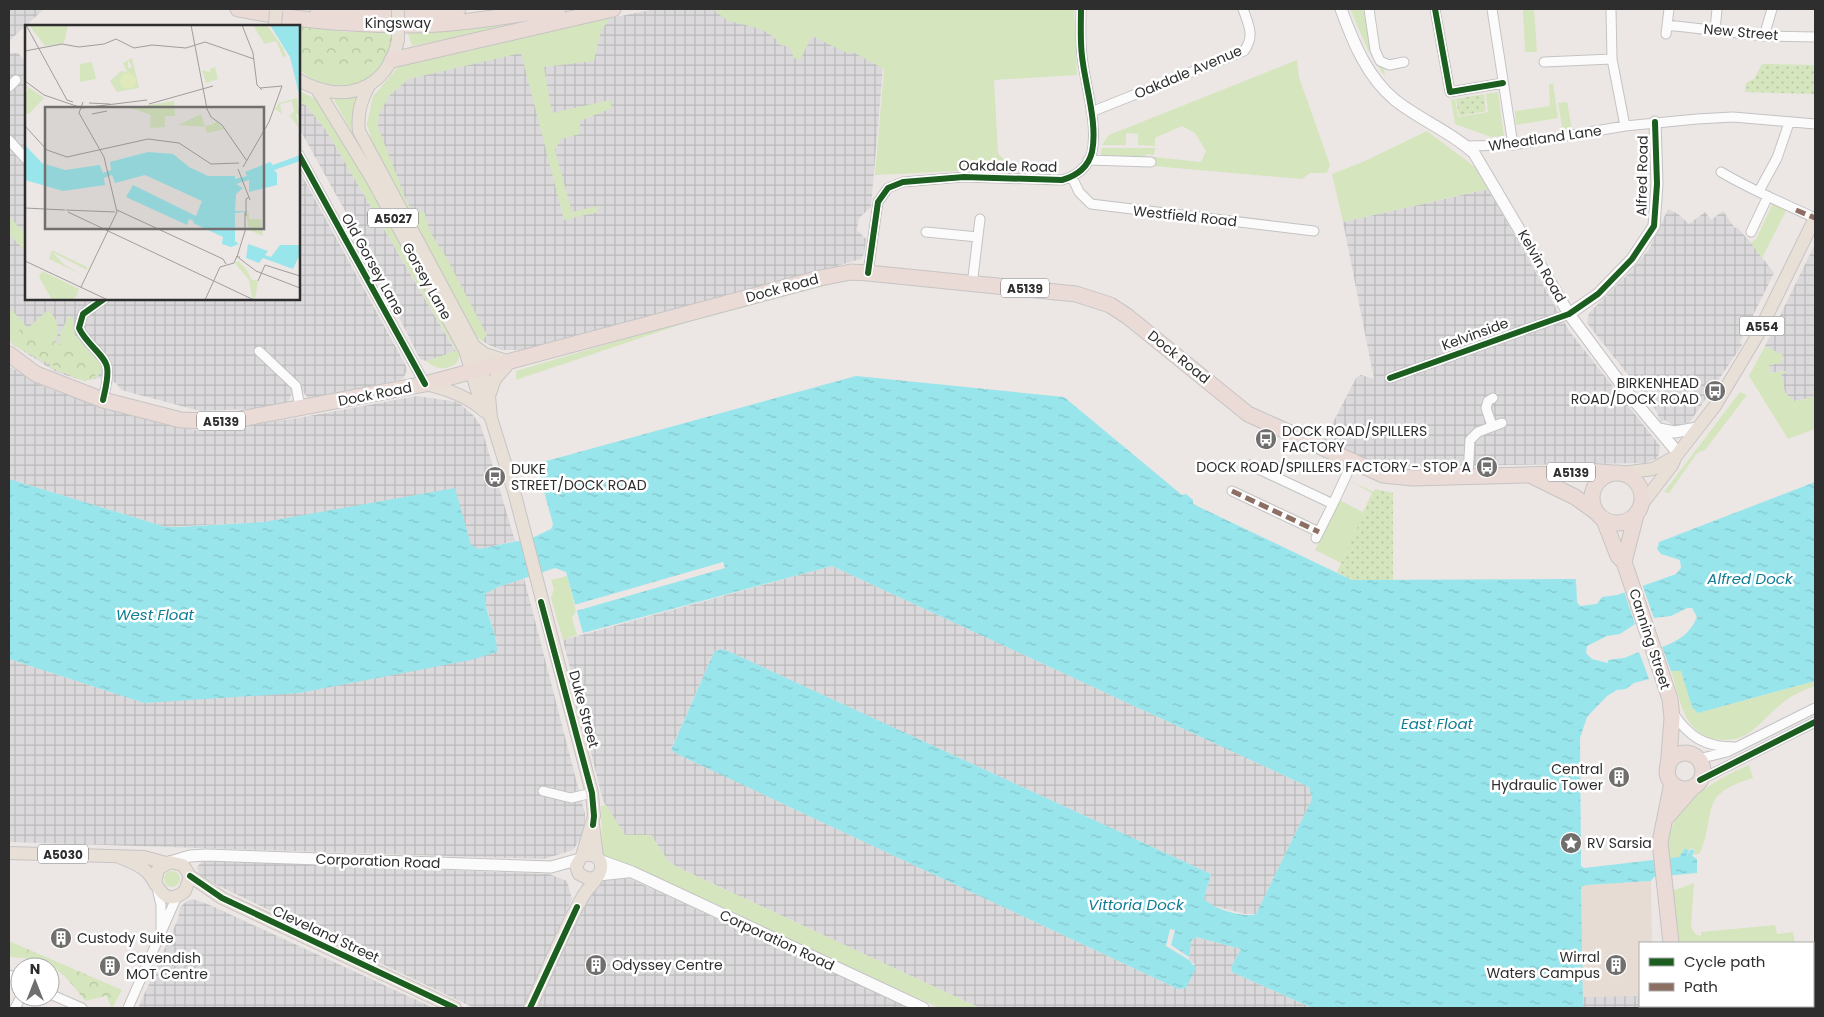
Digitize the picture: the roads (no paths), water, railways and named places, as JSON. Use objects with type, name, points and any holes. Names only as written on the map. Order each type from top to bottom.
[{"type":"highway","name":"Kingsway","points":[[238,9],[298,19],[410,25],[454,22],[558,9]]},
{"type":"highway","name":"Kingsway","points":[[318,9],[392,12],[458,9]]},
{"type":"highway","points":[[392,60],[613,9]]},
{"type":"highway","name":"Dock Road","points":[[9,354],[36,374],[103,400],[181,420],[208,421],[251,418],[444,380],[820,278],[851,272],[868,273],[1076,294],[1110,305],[1128,316],[1248,414],[1383,475],[1413,478],[1528,475],[1586,471],[1618,473]]},
{"type":"highway","points":[[1618,473],[1638,483],[1642,492],[1639,509],[1622,523],[1600,516],[1592,502],[1593,490],[1603,477],[1618,473]]},
{"type":"highway","name":"Dock Road","points":[[1528,475],[1552,484],[1600,516]]},
{"type":"highway","name":"A554","points":[[1624,562],[1639,509]]},
{"type":"highway","name":"Canning Street","points":[[1600,516],[1618,556],[1624,562],[1634,589],[1667,688],[1672,714],[1681,740],[1695,757]]},
{"type":"highway","name":"Canning Street","points":[[1662,878],[1660,835],[1666,818],[1670,776],[1672,714]]},
{"type":"highway","points":[[1666,818],[1697,783],[1702,769],[1695,757],[1684,753],[1677,755],[1670,761],[1670,776],[1682,788],[1697,783]]},
{"type":"highway","points":[[1662,878],[1660,885],[1664,942]]},
{"type":"highway","points":[[1662,878],[1666,887],[1671,942]]},
{"type":"main road","points":[[300,80],[328,92],[348,92],[370,84],[386,69],[392,60],[398,40],[398,9]]},
{"type":"main road","points":[[1341,9],[1367,68],[1382,88],[1396,101],[1453,135],[1467,146]]},
{"type":"main road","points":[[275,25],[276,10]]},
{"type":"main road","name":"Gorsey Lane","points":[[370,84],[363,97],[358,115],[359,131],[470,348],[478,371]]},
{"type":"main road","name":"Gorsey Lane","points":[[317,89],[371,177],[470,348]]},
{"type":"main road","name":"Alfred Road","points":[[1569,314],[1598,294],[1632,260],[1654,226],[1657,184],[1655,122]]},
{"type":"main road","name":"Kelvin Road","points":[[1467,146],[1474,153],[1498,192],[1569,314],[1627,392],[1659,429],[1677,454]]},
{"type":"main road","name":"A554","points":[[1639,509],[1672,466],[1677,454],[1715,406],[1736,373],[1815,218]]},
{"type":"main road","points":[[444,380],[460,365],[470,348],[510,362],[495,379],[489,396]]},
{"type":"main road","name":"Duke Street","points":[[478,371],[489,396],[491,418],[515,495],[524,537],[592,793],[593,825],[581,858]]},
{"type":"main road","name":"Duke Street","points":[[478,371],[479,397],[491,418]]},
{"type":"main road","points":[[425,384],[458,394],[477,404],[491,418]]},
{"type":"main road","points":[[1659,429],[1675,432],[1697,428]]},
{"type":"main road","name":"A554","points":[[1618,473],[1653,469],[1677,454]]},
{"type":"main road","name":"Duke Street","points":[[593,825],[598,859]]},
{"type":"main road","name":"Corporation Road","points":[[9,852],[144,857],[168,862],[190,856],[206,855],[551,866],[580,875]]},
{"type":"main road","points":[[530,1008],[577,907],[597,876],[601,866],[598,859],[589,854],[581,858],[576,866],[580,875],[577,907]]},
{"type":"main road","points":[[189,874],[183,865],[168,862],[156,874],[156,886],[164,895],[179,896],[188,887],[189,874],[194,860],[206,855]]},
{"type":"main road","name":"Corporation Road","points":[[116,856],[140,866],[156,886]]},
{"type":"main road","name":"Corporation Road","points":[[551,866],[581,858]]},
{"type":"main road","name":"Corporation Road","points":[[598,859],[632,872],[923,1008]]},
{"type":"main road","name":"Corporation Road","points":[[597,876],[632,872]]},
{"type":"main road","name":"Cleveland Street","points":[[189,874],[222,898],[455,1008]]},
{"type":"main road","points":[[580,875],[589,879],[597,876]]},
{"type":"main road","name":"Cleveland Street","points":[[179,896],[194,893],[222,898]]},
{"type":"street","points":[[1081,9],[1082,55],[1091,112],[1092,146],[1088,160],[1152,162]]},
{"type":"street","name":"Oakdale Avenue","points":[[1091,112],[1244,51],[1250,43],[1252,33],[1243,9]]},
{"type":"street","points":[[1369,9],[1374,50],[1380,61],[1389,65],[1404,62]]},
{"type":"street","points":[[1435,9],[1450,92],[1503,83]]},
{"type":"street","points":[[1492,9],[1513,145]]},
{"type":"street","points":[[1611,9],[1612,59],[1625,126]]},
{"type":"street","name":"New Street","points":[[1669,9],[1666,30],[1715,30],[1764,36],[1815,37]]},
{"type":"street","points":[[1715,30],[1717,9]]},
{"type":"street","points":[[1764,36],[1772,9]]},
{"type":"street","points":[[1544,62],[1612,59]]},
{"type":"street","points":[[9,87],[16,80]]},
{"type":"street","name":"Wheatland Lane","points":[[1467,146],[1513,145],[1655,122],[1733,117],[1789,124],[1815,124]]},
{"type":"street","points":[[1759,191],[1779,152],[1789,124]]},
{"type":"street","points":[[9,140],[25,158]]},
{"type":"street","name":"Old Gorsey Lane","points":[[300,157],[425,384]]},
{"type":"street","name":"Oakdale Road","points":[[868,273],[878,202],[882,194],[896,183],[964,177],[1049,181],[1072,177],[1088,160]]},
{"type":"street","points":[[1720,172],[1747,188],[1759,191],[1815,218]]},
{"type":"street","name":"Westfield Road","points":[[1072,177],[1079,192],[1091,204],[1314,231]]},
{"type":"street","points":[[1751,232],[1768,196]]},
{"type":"street","points":[[972,285],[980,219]]},
{"type":"street","points":[[926,232],[978,237]]},
{"type":"street","points":[[103,300],[83,314],[79,328],[85,340],[98,353],[107,366],[103,400]]},
{"type":"street","name":"Kelvinside","points":[[1390,378],[1569,314]]},
{"type":"street","points":[[259,351],[296,386],[300,407]]},
{"type":"street","points":[[1492,426],[1486,408],[1488,401],[1493,398]]},
{"type":"street","points":[[1468,476],[1470,440],[1473,435],[1502,423]]},
{"type":"street","points":[[1232,491],[1317,535],[1352,462]]},
{"type":"street","points":[[1250,465],[1332,504]]},
{"type":"street","points":[[1695,757],[1709,758],[1738,747],[1815,708]]},
{"type":"street","points":[[1672,714],[1696,739],[1706,744],[1738,747]]},
{"type":"street","points":[[1697,783],[1815,722]]},
{"type":"street","points":[[544,791],[571,798],[592,793]]},
{"type":"street","points":[[156,886],[161,905],[161,934]]},
{"type":"street","points":[[128,1008],[179,896]]},
{"type":"street","points":[[60,998],[82,1008]]},
{"type":"water","name":"East Float","points":[[856,376],[1064,397],[1182,495],[1186,494],[1193,500],[1193,504],[1352,580],[1576,579],[1577,602],[1580,606],[1597,604],[1602,597],[1617,595],[1676,574],[1681,568],[1680,560],[1661,554],[1657,549],[1659,542],[1815,482],[1815,681],[1698,713],[1692,707],[1681,671],[1671,671],[1662,647],[1678,639],[1691,628],[1697,617],[1692,608],[1687,608],[1671,616],[1653,618],[1635,624],[1620,634],[1607,636],[1587,646],[1586,653],[1592,659],[1608,663],[1608,660],[1624,658],[1639,652],[1649,679],[1634,683],[1626,689],[1617,690],[1607,696],[1587,717],[1580,738],[1581,866],[1584,868],[1679,857],[1685,848],[1689,851],[1686,857],[1691,849],[1695,851],[1692,856],[1697,859],[1697,873],[1654,877],[1651,881],[1581,887],[1583,1008],[1312,1008],[1232,972],[1231,967],[1241,949],[1196,937],[1191,941],[1189,960],[1196,968],[1186,988],[1178,989],[671,750],[714,652],[720,649],[728,651],[1211,874],[1204,899],[1229,912],[1244,915],[1256,914],[1312,799],[1309,787],[832,566],[583,633],[566,572],[555,568],[498,587],[485,594],[497,652],[471,660],[299,693],[144,703],[9,659],[9,479],[166,527],[264,522],[455,488],[471,545],[479,549],[532,538],[551,529],[553,524],[537,466],[539,463]]},
{"type":"place","name":"BIRKENHEAD ROAD/DOCK ROAD","points":[[1715,391]]},
{"type":"place","name":"DOCK ROAD/SPILLERS FACTORY","points":[[1266,439]]},
{"type":"place","name":"DOCK ROAD/SPILLERS FACTORY - STOP A","points":[[1487,467]]},
{"type":"place","name":"DUKE STREET/DOCK ROAD","points":[[495,477]]},
{"type":"place","name":"Central Hydraulic Tower","points":[[1619,777]]},
{"type":"place","name":"RV Sarsia","points":[[1571,843]]},
{"type":"place","name":"Custody Suite","points":[[61,938]]},
{"type":"place","name":"Odyssey Centre","points":[[596,965]]},
{"type":"place","name":"Wirral Waters Campus","points":[[1616,965]]},
{"type":"place","name":"Cavendish MOT Centre","points":[[110,966]]},
{"type":"water label","name":"Alfred Dock","points":[[1750,578]]},
{"type":"water label","name":"West Float","points":[[155,614]]},
{"type":"water label","name":"Vittoria Dock","points":[[1136,904]]}]
